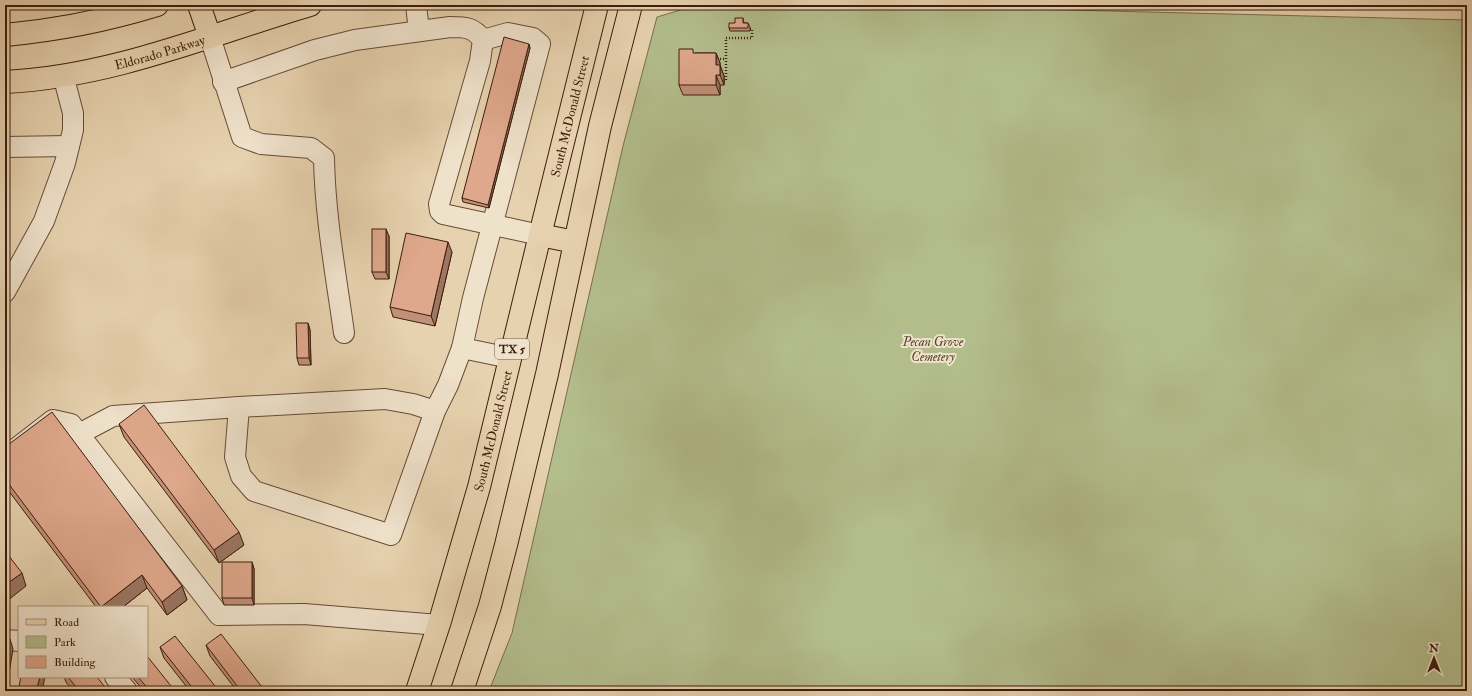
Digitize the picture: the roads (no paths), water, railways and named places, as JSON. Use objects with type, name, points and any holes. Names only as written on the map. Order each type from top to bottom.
[{"type":"main road","points":[[5,36],[91,23],[119,17],[157,5]]},
{"type":"main road","points":[[199,5],[210,37]]},
{"type":"main road","name":"Eldorado Parkway","points":[[5,82],[63,75],[148,56],[310,5]]},
{"type":"main road","name":"South McDonald Street","points":[[417,691],[439,625],[479,487],[597,5]]},
{"type":"main road","points":[[462,691],[490,606],[506,545],[547,374],[600,126],[631,5]]},
{"type":"main road","points":[[567,124],[600,126]]},
{"type":"main road","points":[[540,235],[575,242]]},
{"type":"lane","points":[[416,5],[419,31]]},
{"type":"lane","points":[[223,82],[315,50],[355,40],[450,27],[465,27],[476,32],[483,40],[480,61],[439,204],[440,211],[443,214],[540,235]]},
{"type":"lane","points":[[240,407],[235,457],[241,476],[254,491],[391,535],[435,411],[448,386],[462,348],[540,44],[533,38],[508,33],[483,40]]},
{"type":"lane","points":[[210,37],[223,82],[242,137],[261,144],[310,148],[324,158],[324,184],[328,226],[344,333]]},
{"type":"lane","points":[[5,292],[44,221],[65,163],[73,130],[73,113],[63,75]]},
{"type":"lane","points":[[5,147],[69,146]]},
{"type":"lane","points":[[462,348],[510,358]]},
{"type":"lane","points":[[79,434],[113,416],[240,407],[385,399],[413,404],[435,411]]},
{"type":"lane","points":[[5,457],[53,420],[71,424],[219,615],[304,614],[439,625]]},
{"type":"lane","points":[[5,640],[18,641]]},
{"type":"lane","points":[[116,678],[127,691]]},
{"type":"park label","name":"Pecan Grove Cemetery","points":[[933,348]]}]
